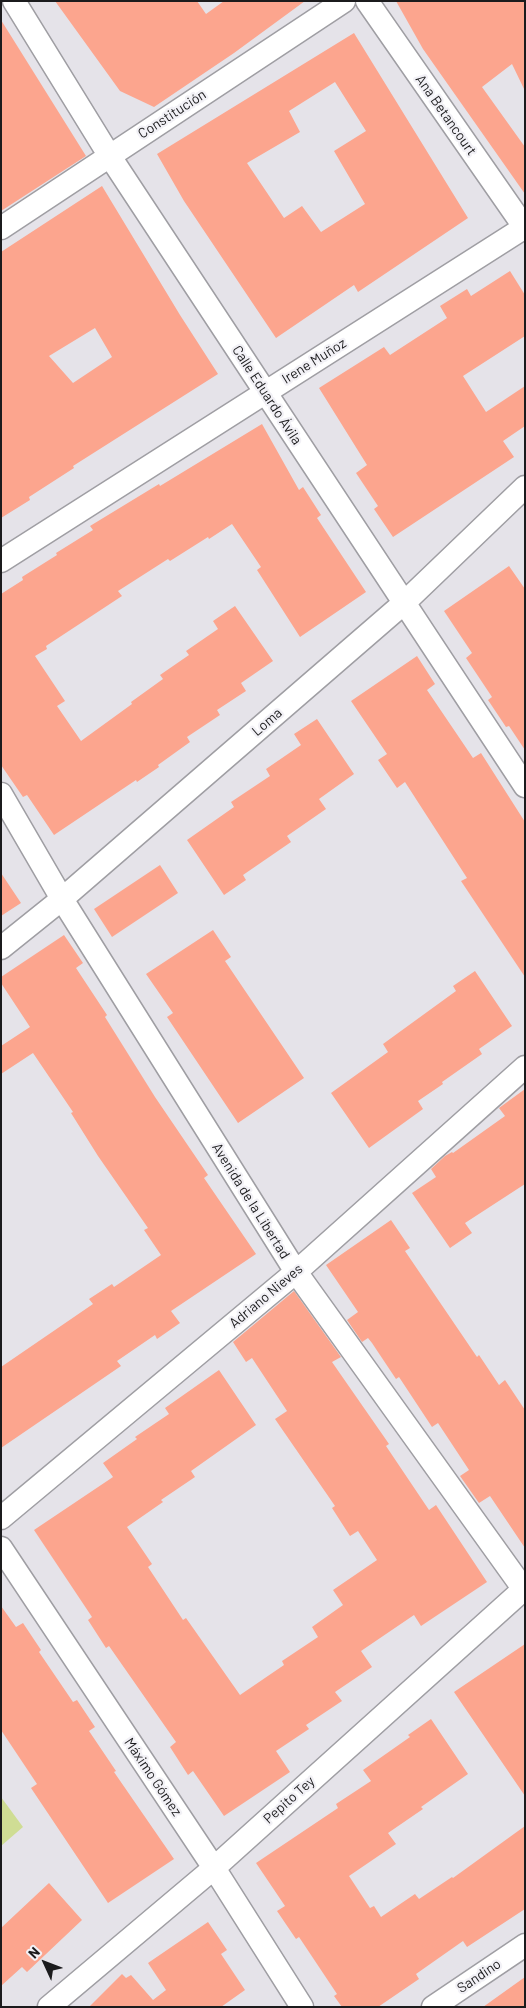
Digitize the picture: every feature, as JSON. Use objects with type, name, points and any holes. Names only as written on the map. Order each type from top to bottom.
[{"type":"street","name":"Calle Eduardo Ávila","points":[[14,1],[109,156],[525,786]]},
{"type":"street","name":"Constitución","points":[[1,228],[344,1]]},
{"type":"street","name":"Ana Betancourt","points":[[367,1],[525,227]]},
{"type":"street","name":"Irene Muñoz","points":[[1,560],[525,227]]},
{"type":"street","name":"Loma","points":[[1,948],[62,899],[404,603],[525,487]]},
{"type":"street","name":"Avenida de la Libertad","points":[[1,794],[62,899],[296,1272],[524,1589]]},
{"type":"street","name":"Adriano Nieves","points":[[1,1518],[296,1272],[525,1067]]},
{"type":"street","name":"Máximo Gómez","points":[[1,1548],[214,1868],[302,2007]]},
{"type":"street","name":"Pepito Tey","points":[[49,2007],[214,1868],[524,1589]]},
{"type":"street","name":"Sandino","points":[[433,2007],[525,1945]]},
{"type":"green space","points":[[1,1797],[23,1827],[1,1846]]},
{"type":"building","points":[[55,1],[197,1],[206,14],[224,1],[305,1],[234,53],[154,107],[120,91]]},
{"type":"building","points":[[396,1],[525,1],[525,91],[512,64],[482,87],[525,147],[525,194],[423,49]]},
{"type":"building","points":[[1,20],[86,156],[1,211]]},
{"type":"building","points":[[354,33],[468,218],[358,292],[354,285],[276,338],[184,201],[157,154]],"holes":[[[335,82],[366,131],[334,151],[365,204],[321,232],[302,206],[284,218],[247,163],[300,132],[289,111]]]},
{"type":"building","points":[[102,186],[218,374],[73,466],[74,468],[29,497],[30,500],[1,518],[1,252]],"holes":[[[95,328],[112,357],[73,383],[49,356]]]},
{"type":"building","points":[[510,271],[525,295],[525,336],[463,376],[486,412],[525,386],[525,426],[503,441],[514,457],[393,537],[374,509],[378,506],[356,473],[367,465],[319,388],[384,347],[390,355],[447,318],[440,306],[467,289],[471,296]]},
{"type":"building","points":[[262,424],[299,490],[303,487],[321,515],[317,518],[366,592],[300,637],[257,570],[261,567],[232,524],[170,561],[168,559],[118,591],[122,596],[46,646],[47,649],[35,656],[65,701],[57,706],[81,741],[163,679],[160,675],[189,655],[186,651],[218,629],[213,621],[235,606],[273,661],[241,683],[246,691],[217,710],[220,715],[187,737],[190,742],[158,765],[159,767],[137,782],[136,780],[54,835],[27,795],[23,797],[1,765],[1,594],[23,580],[22,577],[57,555],[56,553],[93,530],[90,526]]},
{"type":"building","points":[[509,566],[525,589],[525,750],[509,726],[506,727],[488,700],[492,697],[466,658],[472,653],[444,611]]},
{"type":"building","points":[[417,656],[435,684],[427,690],[473,758],[481,753],[525,822],[525,977],[461,881],[467,878],[405,782],[397,788],[378,760],[387,754],[351,701]]},
{"type":"building","points":[[317,719],[354,774],[319,799],[326,809],[287,836],[291,842],[243,875],[246,880],[224,895],[187,840],[234,807],[231,802],[270,776],[266,769],[301,745],[294,734]]},
{"type":"building","points":[[160,865],[178,893],[112,937],[94,909]]},
{"type":"building","points":[[1,873],[21,903],[1,916]]},
{"type":"building","points":[[213,930],[231,957],[225,961],[304,1078],[238,1123],[167,1017],[173,1013],[146,974]]},
{"type":"building","points":[[64,935],[83,963],[76,968],[107,1015],[105,1017],[155,1097],[208,1175],[204,1178],[256,1254],[171,1311],[180,1323],[157,1339],[155,1335],[117,1361],[121,1366],[1,1448],[1,1367],[93,1304],[89,1299],[112,1284],[114,1287],[161,1255],[144,1230],[148,1228],[98,1156],[71,1113],[73,1112],[33,1053],[1,1074],[1,1046],[30,1027],[1,983],[1,977]]},
{"type":"building","points":[[475,971],[512,1026],[479,1049],[482,1054],[418,1101],[423,1109],[369,1148],[331,1093],[388,1052],[383,1044],[456,991],[453,986]]},
{"type":"building","points":[[525,1089],[525,1184],[465,1223],[472,1233],[450,1248],[412,1193],[436,1177],[431,1169],[445,1156],[453,1153],[505,1116],[499,1108]]},
{"type":"building","points":[[391,1220],[410,1248],[405,1251],[477,1357],[479,1355],[499,1385],[505,1380],[525,1410],[525,1548],[490,1496],[479,1503],[460,1476],[469,1470],[438,1423],[432,1427],[399,1377],[396,1379],[372,1343],[368,1338],[362,1342],[347,1320],[358,1312],[326,1265]]},
{"type":"building","points":[[294,1291],[341,1357],[332,1362],[389,1444],[386,1446],[429,1510],[436,1505],[487,1582],[421,1626],[414,1615],[361,1651],[372,1667],[335,1692],[342,1701],[306,1725],[309,1729],[276,1751],[290,1772],[224,1816],[193,1771],[188,1775],[170,1747],[176,1742],[109,1646],[106,1648],[88,1620],[92,1617],[34,1530],[113,1477],[103,1463],[137,1439],[135,1437],[169,1414],[165,1408],[219,1370],[256,1425],[191,1471],[195,1477],[161,1500],[163,1502],[127,1527],[152,1564],[148,1567],[183,1620],[186,1618],[240,1695],[284,1665],[282,1661],[318,1637],[312,1627],[343,1605],[333,1590],[377,1560],[358,1531],[350,1536],[332,1508],[335,1506],[275,1419],[287,1411],[252,1358],[246,1362],[233,1342]]},
{"type":"building","points":[[1,1606],[16,1627],[23,1623],[41,1650],[39,1652],[73,1702],[77,1700],[95,1727],[89,1731],[116,1771],[114,1772],[174,1859],[108,1903],[31,1788],[37,1784],[1,1730]]},
{"type":"building","points":[[525,1644],[525,1796],[454,1692]]},
{"type":"building","points":[[431,1719],[468,1774],[388,1833],[396,1844],[349,1876],[370,1908],[374,1906],[381,1917],[415,1894],[419,1899],[453,1878],[525,1826],[525,1909],[467,1947],[463,1941],[416,1974],[419,1979],[378,2007],[342,2007],[334,1996],[337,1994],[299,1937],[296,1939],[277,1911],[285,1906],[256,1863],[338,1808],[336,1804],[371,1781],[363,1770],[410,1737],[408,1735]]},
{"type":"building","points":[[49,1883],[82,1920],[27,1972],[22,1967],[1,1986],[1,1928]]},
{"type":"building","points":[[208,1922],[227,1950],[221,1954],[245,1990],[221,2007],[89,2007],[122,1974],[126,1978],[131,1975],[153,2000],[166,1990],[148,1963]]},
{"type":"building","points":[[525,1977],[525,2007],[483,2007]]}]
